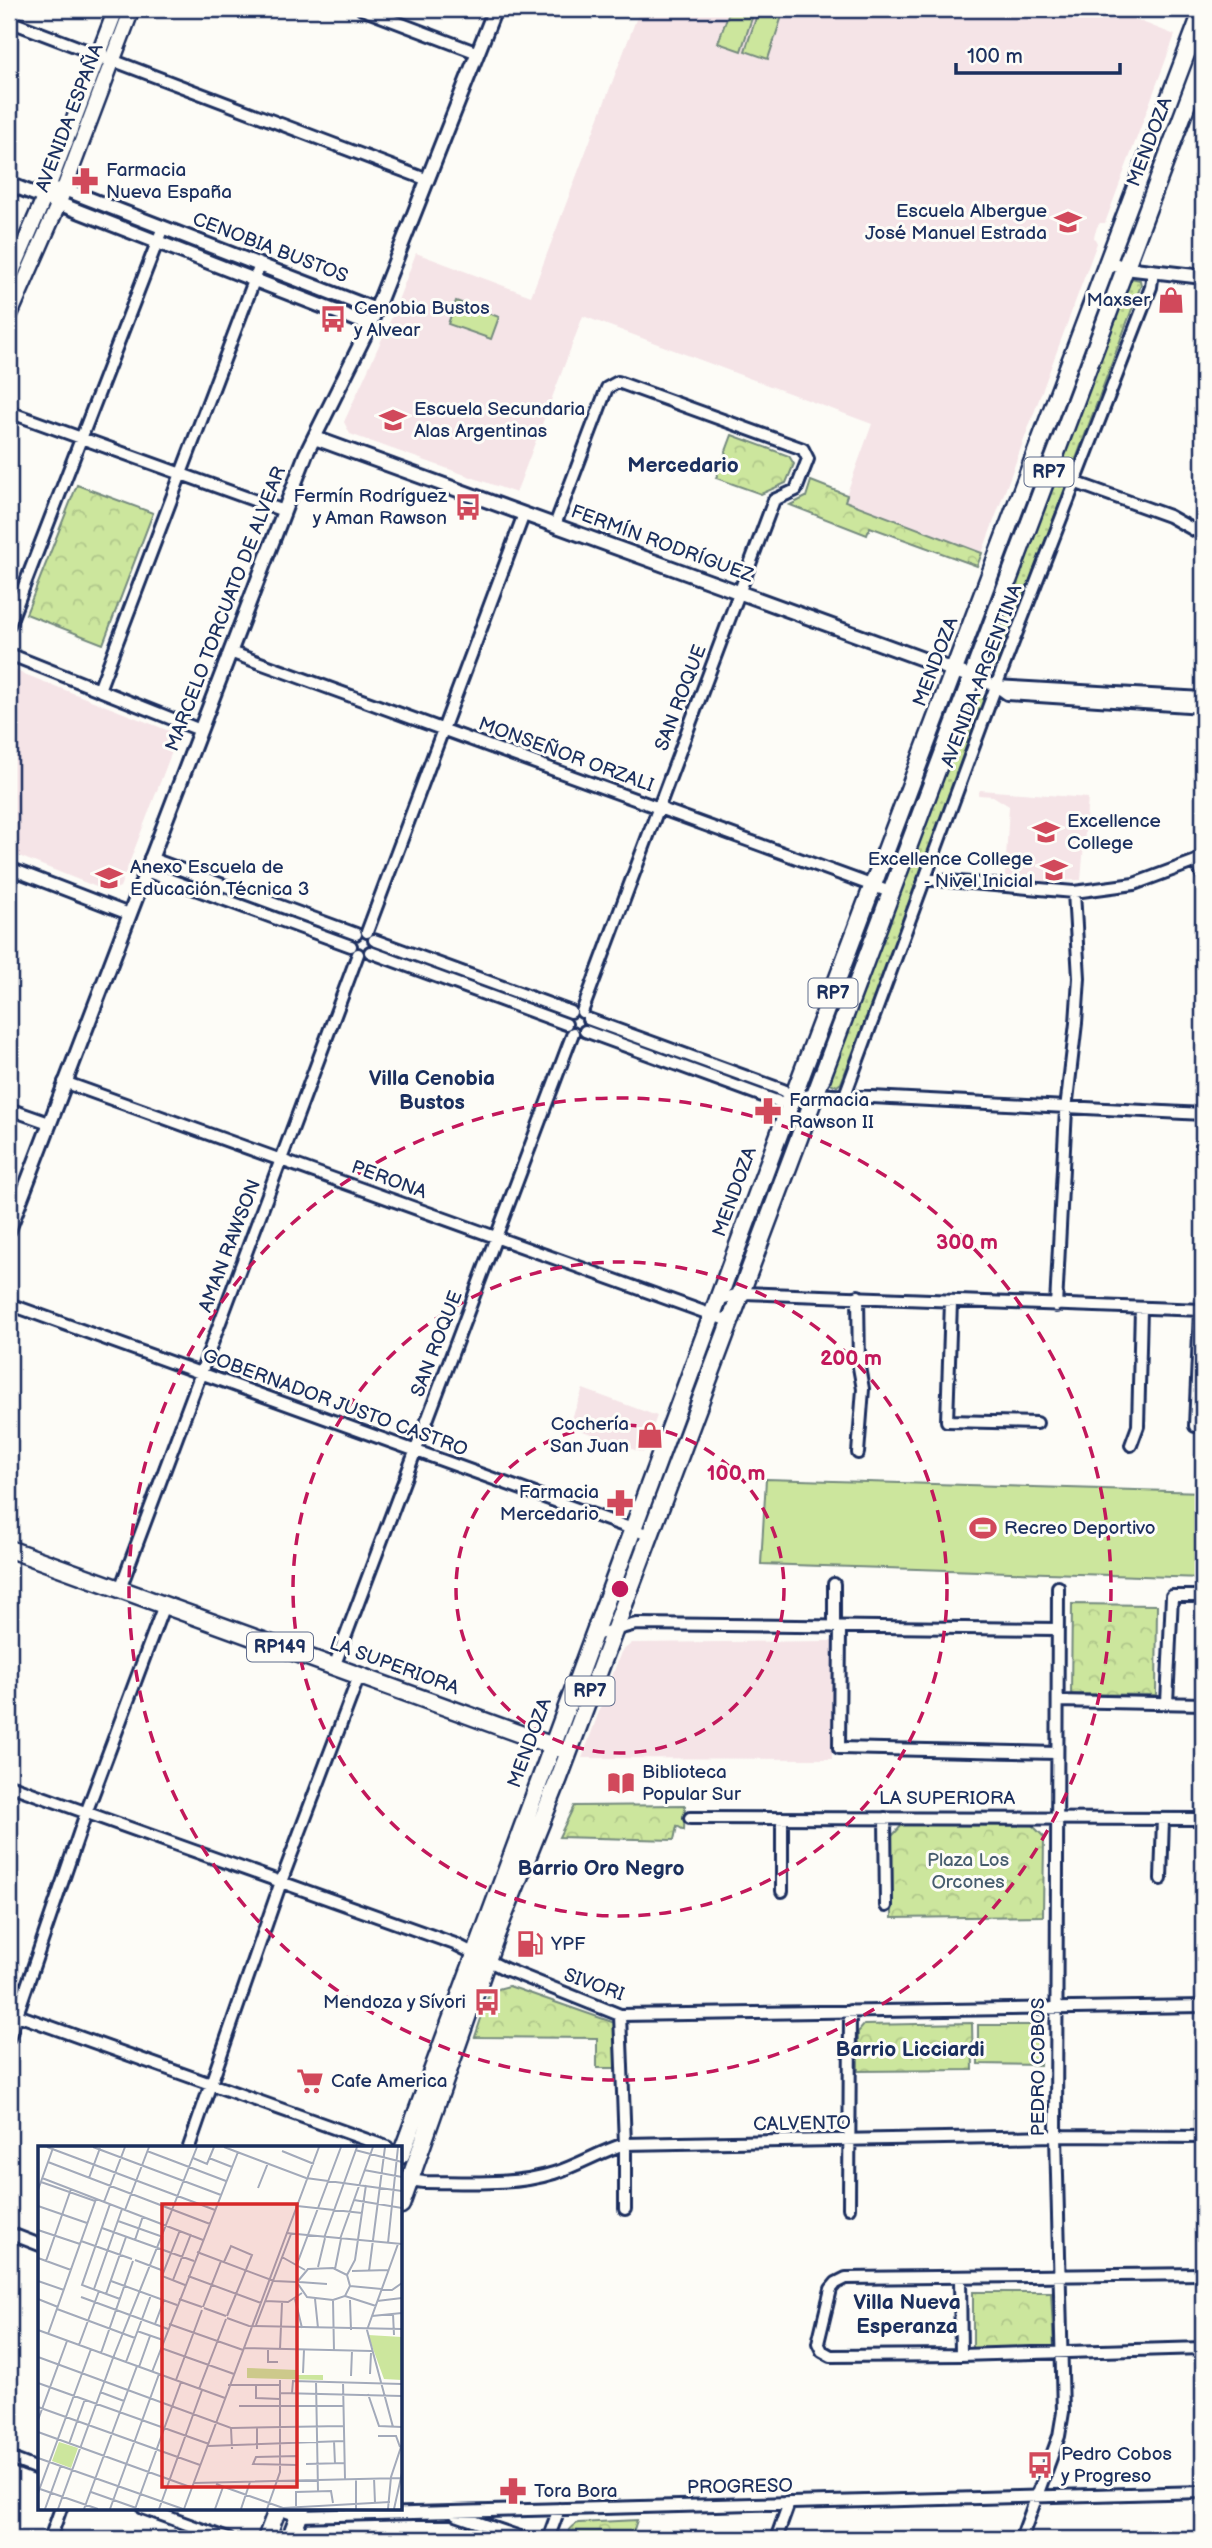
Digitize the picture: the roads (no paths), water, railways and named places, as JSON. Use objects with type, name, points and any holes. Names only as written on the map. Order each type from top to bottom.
[{"type":"main road","name":"AVENIDA ESPAÑA","points":[[9,279],[46,194],[116,9]]},
{"type":"main road","name":"AVENIDA ESPAÑA","points":[[9,317],[12,300],[58,205],[132,9]]},
{"type":"main road","name":"MENDOZA","points":[[481,1957],[551,1745],[710,1312],[1200,25],[1203,9]]},
{"type":"main road","name":"MENDOZA","points":[[402,2202],[409,2180],[405,2155],[481,1957],[568,1751],[1203,61]]},
{"type":"main road","name":"LA SUPERIORA","points":[[9,1549],[568,1751]]},
{"type":"main road","points":[[266,2539],[278,2510]]},
{"type":"main road","points":[[290,2539],[300,2512]]},
{"type":"street","points":[[362,9],[478,53]]},
{"type":"street","name":"MARCELO TORCUATO DE ALVEAR","points":[[9,1230],[284,511],[315,438],[370,325],[495,9]]},
{"type":"street","points":[[9,22],[428,180]]},
{"type":"street","name":"CENOBIA BUSTOS","points":[[9,184],[29,192],[46,194],[64,189],[376,310]]},
{"type":"street","name":"CENOBIA BUSTOS","points":[[46,194],[58,205],[370,325]]},
{"type":"street","points":[[9,625],[13,600],[81,438],[163,227]]},
{"type":"street","points":[[1109,262],[1125,268],[1203,276]]},
{"type":"street","points":[[99,690],[260,265]]},
{"type":"street","name":"AVENIDA ARGENTINA","points":[[845,1096],[996,686],[1151,287],[1153,271]]},
{"type":"street","name":"SAN ROQUE","points":[[555,525],[607,387],[618,382],[803,449],[807,459],[796,490],[774,500],[580,1014]]},
{"type":"street","points":[[9,412],[284,511]]},
{"type":"street","name":"FERMÍN RODRÍGUEZ","points":[[315,438],[972,677],[996,686],[1007,694],[1203,708]]},
{"type":"street","points":[[1074,482],[1169,516],[1203,535]]},
{"type":"street","points":[[365,935],[524,514]]},
{"type":"street","name":"MONSEÑOR ORZALI","points":[[230,652],[890,892]]},
{"type":"street","points":[[9,654],[200,730]]},
{"type":"street","name":"FERMÍN RODRÍGUEZ","points":[[996,686],[1203,699]]},
{"type":"street","points":[[1203,699],[1203,708]]},
{"type":"street","points":[[924,879],[1074,892],[1134,884],[1200,858],[1203,876]]},
{"type":"street","points":[[148,864],[365,935],[783,1090],[792,1100]]},
{"type":"street","points":[[148,864],[360,951],[566,1024]]},
{"type":"street","points":[[9,885],[12,869],[129,914]]},
{"type":"street","points":[[1056,1306],[1066,1109],[1079,978],[1074,892]]},
{"type":"street","points":[[360,951],[374,946],[365,935]]},
{"type":"street","points":[[360,951],[352,938],[365,935]]},
{"type":"street","name":"AMAN RAWSON","points":[[120,1589],[360,951]]},
{"type":"street","points":[[580,1014],[567,1018],[569,1031],[585,1031],[779,1102],[814,1094],[1203,1114]]},
{"type":"street","points":[[580,1014],[589,1025],[585,1031]]},
{"type":"street","name":"SAN ROQUE","points":[[334,1667],[573,1033]]},
{"type":"street","name":"PERONA","points":[[64,1082],[729,1321]]},
{"type":"street","points":[[9,1109],[49,1123]]},
{"type":"street","points":[[730,1265],[741,1292]]},
{"type":"street","points":[[719,1346],[710,1312],[741,1292],[1202,1310],[1195,1426]]},
{"type":"street","points":[[858,1296],[859,1367],[863,1389],[858,1453]]},
{"type":"street","points":[[951,1302],[947,1422],[1037,1423]]},
{"type":"street","name":"GOBERNADOR JUSTO CASTRO","points":[[9,1304],[649,1535]]},
{"type":"street","points":[[1130,1445],[1138,1426],[1141,1308]]},
{"type":"street","points":[[834,1584],[839,1748],[1057,1753]]},
{"type":"street","name":"PEDRO COBOS","points":[[1021,2539],[1059,2437],[1063,2412],[1056,2136],[1058,1587]]},
{"type":"street","points":[[607,1593],[636,1624]]},
{"type":"street","points":[[1167,1703],[1172,1596],[1203,1597]]},
{"type":"street","points":[[9,2038],[13,2013],[164,1605]]},
{"type":"street","points":[[592,1636],[636,1624],[1057,1629]]},
{"type":"street","points":[[189,2146],[281,1882],[359,1676]]},
{"type":"street","points":[[1058,1701],[1203,1704]]},
{"type":"street","name":"SIVORI","points":[[9,1785],[455,1944],[620,2015],[1203,2006]]},
{"type":"street","name":"LA SUPERIORA","points":[[690,1818],[1203,1819]]},
{"type":"street","points":[[782,1818],[782,1891]]},
{"type":"street","points":[[885,1818],[886,1906]]},
{"type":"street","points":[[1161,1878],[1163,1819]]},
{"type":"street","points":[[849,2208],[850,2011]]},
{"type":"street","points":[[13,2013],[384,2146]]},
{"type":"street","points":[[620,2015],[625,2209]]},
{"type":"street","name":"CALVENTO","points":[[409,2180],[515,2181],[555,2173],[604,2150],[625,2144],[1056,2136],[1203,2137]]},
{"type":"street","points":[[9,2233],[38,2244]]},
{"type":"street","points":[[1203,2274],[846,2278],[831,2289],[818,2335],[822,2351],[831,2356],[1203,2348]]},
{"type":"street","points":[[960,2278],[961,2355]]},
{"type":"street","points":[[9,2458],[38,2469]]},
{"type":"street","name":"PROGRESO","points":[[300,2512],[448,2512],[1203,2492]]},
{"type":"street","points":[[776,2539],[789,2503]]},
{"type":"street","points":[[548,2539],[559,2509]]},
{"type":"street","points":[[50,2539],[60,2510]]},
{"type":"street","points":[[149,2510],[228,2539]]},
{"type":"street","points":[[448,2512],[526,2539]]},
{"type":"place","name":"Farmacia Nueva España","points":[[85,181]]},
{"type":"place","name":"Escuela Albergue José Manuel Estrada","points":[[1068,222]]},
{"type":"place","name":"Maxser","points":[[1171,300]]},
{"type":"place","name":"Cenobia Bustos y Alvear","points":[[333,319]]},
{"type":"place","name":"Escuela Secundaria Alas Argentinas","points":[[393,420]]},
{"type":"place","name":"Fermín Rodríguez y Aman Rawson","points":[[468,507]]},
{"type":"place","name":"Excellence College","points":[[1046,832]]},
{"type":"place","name":"Excellence College - Nivel Inicial","points":[[1054,870]]},
{"type":"place","name":"Anexo Escuela de Educación Técnica 3","points":[[109,878]]},
{"type":"place","name":"Farmacia Rawson II","points":[[768,1111]]},
{"type":"place","name":"Cochería San Juan","points":[[650,1435]]},
{"type":"place","name":"Farmacia Mercedario","points":[[620,1503]]},
{"type":"place","name":"Recreo Deportivo","points":[[983,1528]]},
{"type":"place","name":"Biblioteca Popular Sur","points":[[621,1783]]},
{"type":"place","name":"YPF","points":[[530,1944]]},
{"type":"place","name":"Mendoza y Sívori","points":[[487,2002]]},
{"type":"place","name":"Cafe America","points":[[310,2081]]},
{"type":"place","name":"Pedro Cobos y Progreso","points":[[1040,2465]]},
{"type":"place","name":"Tora Bora","points":[[513,2491]]},
{"type":"district","name":"Mercedario","points":[[683,465]]},
{"type":"district","name":"Villa Cenobia Bustos","points":[[432,1090]]},
{"type":"district","name":"Barrio Oro Negro","points":[[601,1868]]},
{"type":"district","name":"Barrio Licciardi","points":[[910,2049]]},
{"type":"district","name":"Villa Nueva Esperanza","points":[[907,2314]]},
{"type":"park label","name":"Plaza Los Orcones","points":[[968,1871]]}]
